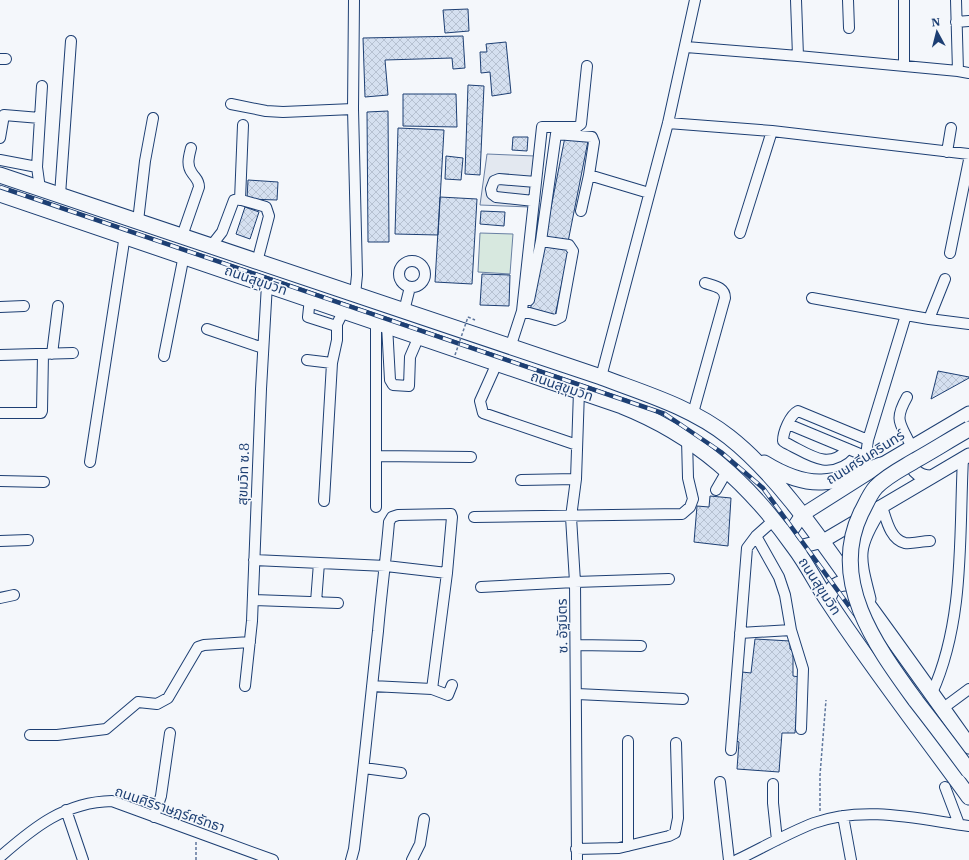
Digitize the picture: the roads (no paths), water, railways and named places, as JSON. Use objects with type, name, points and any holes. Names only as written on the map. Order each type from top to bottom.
[{"type":"highway","name":"ถนนสุขุมวิท","points":[[0,175],[510,348],[601,377],[675,404],[693,413],[729,437],[749,454],[802,515],[969,746]]},
{"type":"highway","name":"ถนนสุขุมวิท","points":[[0,194],[310,298],[381,323],[418,339],[497,363],[579,391],[642,414],[687,439],[702,449],[753,495],[774,520],[791,542],[828,600],[969,797]]},
{"type":"highway","points":[[969,429],[889,476],[876,487],[868,499],[856,525],[852,538],[850,567],[857,602],[863,619],[880,649],[969,771]]},
{"type":"highway","points":[[727,471],[735,476],[744,474],[750,468],[751,459],[749,454]]},
{"type":"highway","points":[[749,454],[780,473],[797,480],[812,483],[847,479],[880,465]]},
{"type":"highway","points":[[870,608],[859,565],[860,551],[863,537],[880,508]]},
{"type":"highway","points":[[828,600],[830,591],[835,585],[844,582],[852,583]]},
{"type":"main road","name":"ถนนศรีนครินทร์","points":[[791,542],[802,515],[880,465],[969,413]]},
{"type":"main road","points":[[914,445],[911,454],[912,466],[919,475],[931,477]]},
{"type":"main road","points":[[791,542],[822,541],[966,457]]},
{"type":"street","points":[[354,0],[353,109],[358,275],[356,295]]},
{"type":"street","points":[[601,377],[668,123],[686,48],[695,0]]},
{"type":"street","points":[[796,0],[798,56]]},
{"type":"street","points":[[848,0],[849,28]]},
{"type":"street","points":[[904,0],[904,66]]},
{"type":"street","points":[[956,0],[958,71]]},
{"type":"street","points":[[956,22],[969,21]]},
{"type":"street","points":[[60,196],[71,41]]},
{"type":"street","points":[[686,48],[798,56],[969,73]]},
{"type":"street","points":[[524,311],[542,127],[577,128],[581,124],[587,66]]},
{"type":"street","points":[[40,189],[37,167],[42,86]]},
{"type":"street","points":[[231,104],[266,111],[283,112],[353,109]]},
{"type":"street","points":[[0,138],[4,115],[40,118]]},
{"type":"street","points":[[138,221],[145,161],[153,118]]},
{"type":"street","points":[[668,123],[772,131],[969,154]]},
{"type":"street","points":[[240,200],[243,125]]},
{"type":"street","points":[[947,152],[951,128]]},
{"type":"street","points":[[740,233],[772,131]]},
{"type":"street","points":[[510,348],[524,311],[540,241],[556,134],[592,137],[594,142],[589,176],[580,211]]},
{"type":"street","points":[[182,236],[199,187],[199,181],[192,172],[188,163],[192,148]]},
{"type":"street","points":[[0,160],[37,167]]},
{"type":"street","points":[[950,253],[969,160]]},
{"type":"street","points":[[589,176],[649,193]]},
{"type":"street","points":[[534,201],[496,197],[492,194],[491,189],[494,181],[499,179],[536,182]]},
{"type":"street","points":[[211,246],[222,232],[234,200],[240,200],[266,207],[269,216],[257,262]]},
{"type":"street","points":[[90,462],[125,235]]},
{"type":"street","points":[[524,311],[558,320],[562,310],[573,251],[569,245],[540,241]]},
{"type":"street","points":[[164,356],[184,255]]},
{"type":"street","points":[[929,319],[945,279]]},
{"type":"street","points":[[693,413],[725,298],[725,293],[722,289],[705,283]]},
{"type":"street","name":"สุขมวิท ซ.8","points":[[245,686],[253,600],[261,389],[267,284]]},
{"type":"street","points":[[404,311],[410,287]]},
{"type":"street","points":[[310,298],[308,317],[333,325],[337,324]]},
{"type":"street","points":[[812,298],[929,319],[969,324]]},
{"type":"street","points":[[0,307],[24,306]]},
{"type":"street","points":[[0,413],[41,413],[48,354],[58,306]]},
{"type":"street","points":[[324,501],[332,363],[337,340],[337,324],[344,310]]},
{"type":"street","points":[[864,472],[868,440],[906,315]]},
{"type":"street","points":[[381,323],[390,380],[393,385],[409,386],[410,357],[418,339],[442,353]]},
{"type":"street","points":[[376,507],[381,323]]},
{"type":"street","points":[[207,329],[263,348]]},
{"type":"street","points":[[0,355],[73,353]]},
{"type":"street","points":[[307,360],[332,363]]},
{"type":"street","points":[[497,363],[480,401],[483,413],[577,445]]},
{"type":"street","name":"ซ. อัฐมิตร","points":[[577,860],[577,694],[575,582],[571,516],[576,479],[579,391]]},
{"type":"street","points":[[907,397],[899,412],[898,418],[914,445]]},
{"type":"street","points":[[848,449],[840,458],[832,461],[824,461],[783,441],[783,436],[795,412],[802,411],[868,440]]},
{"type":"street","points":[[788,424],[865,456]]},
{"type":"street","points":[[474,517],[682,514],[687,511],[693,499],[688,478],[687,439]]},
{"type":"street","points":[[377,456],[471,457]]},
{"type":"street","points":[[932,693],[946,655],[955,608],[965,531],[966,457]]},
{"type":"street","points":[[716,490],[727,471]]},
{"type":"street","points":[[521,480],[576,479]]},
{"type":"street","points":[[0,481],[44,482]]},
{"type":"street","points":[[880,508],[891,532],[896,538],[904,543],[930,541]]},
{"type":"street","points":[[351,860],[354,849],[364,768],[386,566],[389,522],[392,517],[447,513],[452,517],[447,573],[432,690]]},
{"type":"street","points":[[731,750],[747,548],[756,536],[774,520]]},
{"type":"street","points":[[756,536],[779,578],[785,595],[791,630],[803,669],[801,729]]},
{"type":"street","points":[[0,541],[28,540]]},
{"type":"street","points":[[254,560],[386,566],[447,573]]},
{"type":"street","points":[[316,602],[319,563]]},
{"type":"street","points":[[482,587],[669,579]]},
{"type":"street","points":[[0,598],[14,595]]},
{"type":"street","points":[[253,600],[338,603]]},
{"type":"street","points":[[740,633],[791,630]]},
{"type":"street","points":[[30,735],[57,735],[106,729],[138,702],[157,704],[168,698],[198,647],[204,645],[250,642]]},
{"type":"street","points":[[576,644],[641,646]]},
{"type":"street","points":[[372,686],[432,690],[448,695],[452,685]]},
{"type":"street","points":[[942,709],[969,689]]},
{"type":"street","points":[[577,694],[683,699]]},
{"type":"street","points":[[154,817],[161,796],[170,733]]},
{"type":"street","points":[[628,741],[628,846]]},
{"type":"street","points":[[576,849],[607,850],[669,836],[675,833],[678,818],[676,743]]},
{"type":"street","points":[[364,768],[401,773]]},
{"type":"street","points":[[720,782],[729,860]]},
{"type":"street","points":[[773,784],[773,809],[777,840]]},
{"type":"street","points":[[945,787],[964,825]]},
{"type":"street","name":"ถนนศิริราษฎร์ศรัทธา","points":[[0,857],[43,823],[66,810],[96,802],[112,801],[273,860]]},
{"type":"street","points":[[66,810],[83,860]]},
{"type":"street","points":[[737,860],[777,840],[821,821],[843,816],[871,814],[893,815],[964,825]]},
{"type":"street","points":[[843,816],[851,860]]},
{"type":"street","points":[[412,860],[420,844],[424,819]]},
{"type":"railway","points":[[0,187],[665,414],[721,452],[763,488],[969,771]]}]
